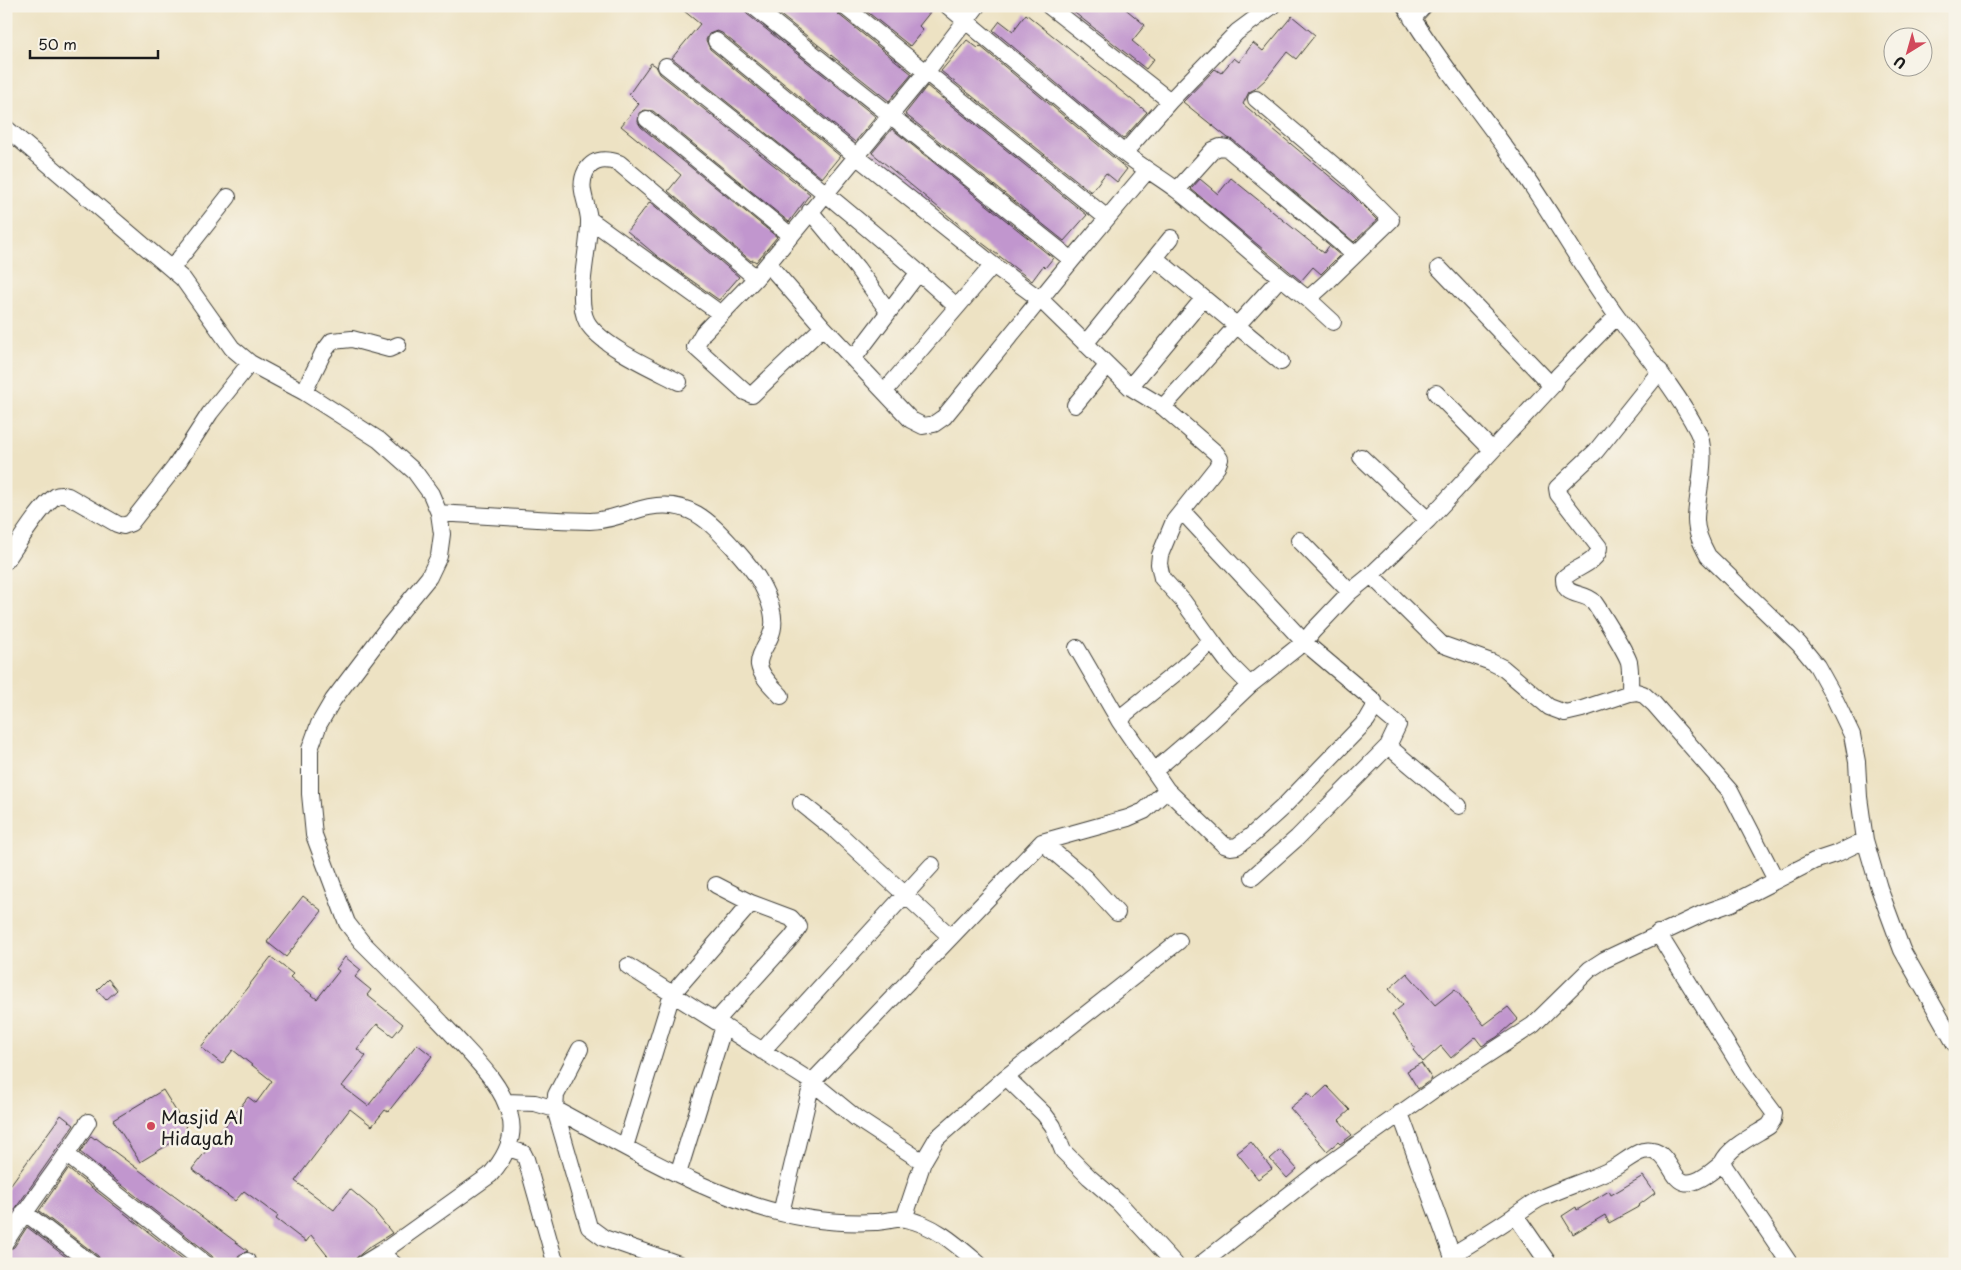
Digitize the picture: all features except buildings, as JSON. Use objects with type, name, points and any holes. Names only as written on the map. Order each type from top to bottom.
[{"type":"street","points":[[753,6],[1072,260]]},
{"type":"street","points":[[844,6],[1107,218]]},
{"type":"street","points":[[948,6],[1124,153],[1147,171],[1177,190],[1333,322]]},
{"type":"street","points":[[823,327],[752,395],[695,347],[702,333],[768,264],[977,6]]},
{"type":"street","points":[[1049,6],[1170,101]]},
{"type":"street","points":[[1124,153],[1170,101],[1237,32],[1272,6]]},
{"type":"street","points":[[1424,6],[1409,13],[1518,166],[1617,316],[1660,370],[1685,408],[1699,434],[1702,449],[1696,522],[1699,539],[1708,556],[1799,644],[1821,673],[1852,735],[1857,762],[1859,797],[1865,840],[1879,888],[1902,950],[1949,1020],[1955,1044]]},
{"type":"street","points":[[716,41],[992,265],[1041,300],[1130,387],[1163,408],[1216,453],[1220,459],[1217,467],[1174,521],[1160,555],[1159,569],[1162,578],[1187,607],[1230,665],[1250,685]]},
{"type":"street","points":[[666,66],[826,194],[919,272],[957,307]]},
{"type":"street","points":[[1256,99],[1349,178],[1391,220],[1308,299]]},
{"type":"street","points":[[647,118],[791,236]]},
{"type":"street","points":[[6,128],[172,268],[200,300],[232,348],[250,363],[304,392],[379,440],[415,472],[431,494],[439,513],[442,534],[439,556],[429,577],[333,700],[319,724],[310,749],[310,794],[314,835],[347,923],[482,1067],[506,1102],[512,1127],[508,1148],[500,1164],[490,1174],[363,1264]]},
{"type":"street","points":[[1177,190],[1213,150],[1220,147],[1227,148],[1355,255]]},
{"type":"street","points":[[679,382],[639,362],[597,335],[587,321],[582,305],[589,219],[582,188],[586,171],[596,162],[607,159],[619,163],[756,278]]},
{"type":"street","points":[[768,264],[823,327],[885,392],[899,410],[910,420],[923,426],[934,424],[944,418],[1147,171]]},
{"type":"street","points":[[172,268],[228,198]]},
{"type":"street","points":[[810,211],[857,268],[888,311]]},
{"type":"street","points":[[589,219],[720,314]]},
{"type":"street","points":[[1085,344],[1171,238]]},
{"type":"street","points":[[1155,258],[1281,362]]},
{"type":"street","points":[[885,392],[992,265]]},
{"type":"street","points":[[1439,268],[1552,386]]},
{"type":"street","points":[[853,359],[919,272]]},
{"type":"street","points":[[1163,408],[1280,278]]},
{"type":"street","points":[[1130,387],[1203,299]]},
{"type":"street","points":[[1154,771],[1210,723],[1250,685],[1304,642],[1350,592],[1371,575],[1428,520],[1552,386],[1558,376],[1617,316]]},
{"type":"street","points":[[304,392],[323,353],[332,341],[352,339],[389,349],[398,345]]},
{"type":"street","points":[[6,562],[43,509],[56,497],[62,495],[68,496],[116,524],[123,526],[131,522],[175,467],[210,413],[250,363]]},
{"type":"street","points":[[1075,405],[1107,366]]},
{"type":"street","points":[[1630,693],[1630,671],[1627,656],[1593,601],[1568,591],[1564,584],[1564,578],[1570,572],[1596,558],[1599,553],[1599,547],[1558,494],[1557,488],[1596,451],[1660,370]]},
{"type":"street","points":[[1436,393],[1492,450]]},
{"type":"street","points":[[1361,457],[1428,520]]},
{"type":"street","points":[[439,513],[593,521],[650,507],[668,505],[684,507],[709,522],[741,557],[758,580],[772,611],[774,624],[771,635],[762,651],[759,665],[764,675],[781,696]]},
{"type":"street","points":[[1182,510],[1304,642],[1374,701],[1374,705],[1398,725],[1388,746],[1297,838],[1252,877]]},
{"type":"street","points":[[1298,540],[1350,592]]},
{"type":"street","points":[[1371,575],[1441,644],[1503,668],[1549,708],[1565,713],[1630,693],[1643,694],[1654,704],[1730,791],[1776,880]]},
{"type":"street","points":[[1120,722],[1126,713],[1212,641]]},
{"type":"street","points":[[1077,648],[1120,722],[1167,790],[1224,845],[1230,848],[1237,846],[1251,836],[1283,807],[1368,720],[1374,705]]},
{"type":"street","points":[[1388,746],[1459,806]]},
{"type":"street","points":[[781,1213],[812,1082],[1042,842],[1128,818],[1144,811],[1167,790]]},
{"type":"street","points":[[801,802],[906,894],[951,937]]},
{"type":"street","points":[[1201,1264],[1318,1172],[1400,1113],[1533,1025],[1590,968],[1610,956],[1658,933],[1732,903],[1814,861],[1838,853],[1865,840]]},
{"type":"street","points":[[1042,842],[1085,878],[1117,913]]},
{"type":"street","points":[[762,1051],[932,865]]},
{"type":"street","points":[[678,1174],[720,1024],[799,927],[791,918],[751,903],[716,885]]},
{"type":"street","points":[[625,1147],[672,994],[751,903]]},
{"type":"street","points":[[1400,1113],[1452,1259],[1540,1199],[1612,1169],[1642,1151],[1658,1153],[1679,1179],[1686,1183],[1692,1184],[1708,1176],[1732,1150],[1769,1126],[1773,1120],[1774,1113],[1745,1074],[1658,933]]},
{"type":"street","points":[[904,1219],[923,1162],[937,1138],[1006,1078],[1179,941]]},
{"type":"street","points":[[628,966],[812,1082],[856,1118],[923,1162]]},
{"type":"street","points":[[580,1050],[556,1095],[555,1109],[589,1227],[604,1238],[679,1264]]},
{"type":"street","points":[[1006,1078],[1044,1114],[1053,1126],[1063,1151],[1119,1203],[1175,1264]]},
{"type":"street","points":[[506,1102],[535,1104],[555,1109],[625,1147],[712,1190],[781,1213],[822,1221],[876,1222],[904,1219],[925,1225],[954,1242],[979,1264]]},
{"type":"street","points":[[6,1241],[24,1212],[67,1156],[88,1122]]},
{"type":"street","points":[[508,1148],[523,1153],[526,1159],[554,1258],[558,1264]]},
{"type":"street","points":[[67,1156],[206,1264]]},
{"type":"street","points":[[1722,1163],[1790,1264]]},
{"type":"street","points":[[24,1212],[92,1264]]},
{"type":"street","points":[[1515,1215],[1549,1264]]},
{"type":"street","points":[[381,1253],[394,1264]]},
{"type":"place","name":"Masjid Al Hidayah","points":[[151,1126]]}]
